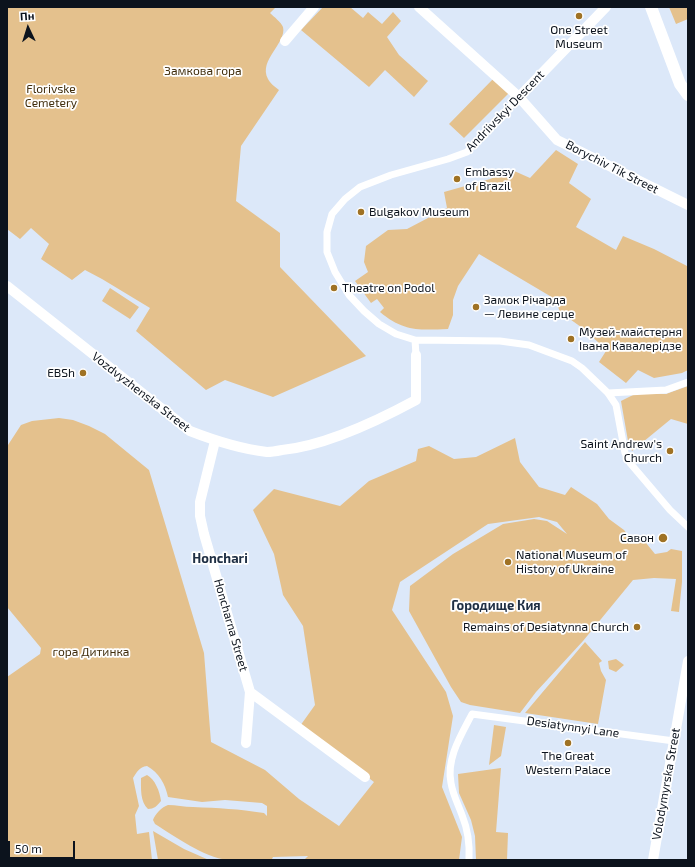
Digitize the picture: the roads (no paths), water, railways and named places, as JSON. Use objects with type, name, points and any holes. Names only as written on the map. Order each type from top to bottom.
[{"type":"street","points":[[285,41],[314,7]]},
{"type":"street","name":"Borychiv Tik Street","points":[[419,7],[519,96],[557,140],[688,205]]},
{"type":"street","name":"Andriivskyi Descent","points":[[606,7],[519,96],[467,152],[391,175],[360,187],[345,199],[332,214],[327,232],[327,252],[335,272],[349,295],[379,324],[396,334],[415,340],[500,341],[528,345],[572,360],[608,393],[616,405],[625,453],[630,463],[670,510],[688,527]]},
{"type":"street","points":[[652,7],[680,84],[688,95]]},
{"type":"street","name":"Vozdvyzhenska Street","points":[[9,290],[190,431],[216,441],[268,452],[309,446],[391,414],[416,400],[415,340]]},
{"type":"street","points":[[608,393],[666,390],[688,382]]},
{"type":"street","name":"Honcharna Street","points":[[216,441],[200,502],[200,516],[250,692],[246,742]]},
{"type":"street","name":"Volodymyrska Street","points":[[653,860],[688,661]]},
{"type":"street","points":[[250,692],[365,777]]},
{"type":"street","name":"Desiatynnyi Lane","points":[[469,860],[468,834],[454,796],[450,777],[454,752],[472,714],[674,740]]},
{"type":"place","name":"One Street Museum","points":[[579,16]]},
{"type":"place","name":"Embassy of Brazil","points":[[457,179]]},
{"type":"place","name":"Bulgakov Museum","points":[[361,212]]},
{"type":"place","name":"Theatre on Podol","points":[[334,288]]},
{"type":"place","name":"Замок Річарда — Левине серце","points":[[476,307]]},
{"type":"place","name":"Музей-майстерня Івана Кавалерідзе","points":[[571,339]]},
{"type":"place","name":"EBSh","points":[[83,373]]},
{"type":"place","name":"Saint Andrew's Church","points":[[670,451]]},
{"type":"place","name":"Савон","points":[[663,538]]},
{"type":"place","name":"National Museum of History of Ukraine","points":[[508,562]]},
{"type":"place","name":"Remains of Desiatynna Church","points":[[637,627]]},
{"type":"place","name":"The Great Western Palace","points":[[568,743]]},
{"type":"district","name":"Honchari","points":[[220,559]]},
{"type":"district","name":"Городище Кия","points":[[496,606]]},
{"type":"park label","name":"Замкова гора","points":[[203,71]]},
{"type":"park label","name":"Florivske Cemetery","points":[[51,96]]},
{"type":"park label","name":"гора Дитинка","points":[[91,652]]}]
